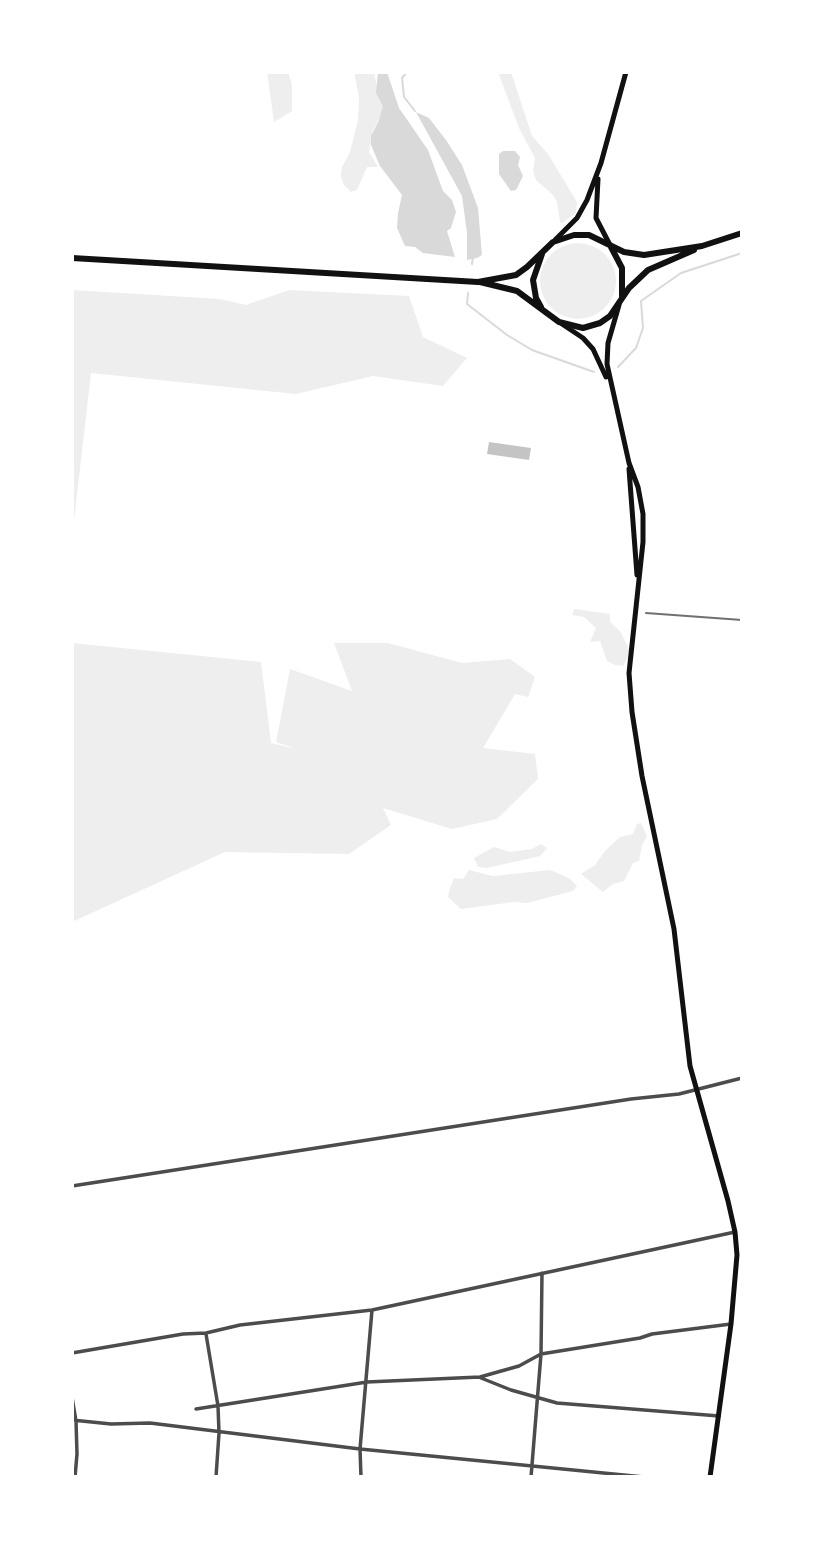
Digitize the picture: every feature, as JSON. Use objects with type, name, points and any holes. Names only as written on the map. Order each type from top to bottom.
[{"type":"highway","points":[[72,258],[478,282],[517,291],[559,322],[576,328],[593,325],[610,316],[629,288],[648,270],[702,246],[742,233]]},
{"type":"highway","points":[[478,282],[516,275],[553,242],[581,234],[600,239],[624,251],[644,255],[702,246]]},
{"type":"highway","points":[[610,245],[622,268],[624,284],[620,302]]},
{"type":"highway","points":[[541,307],[536,298],[533,280],[544,250]]},
{"type":"main road","points":[[553,242],[581,212],[599,169],[626,72]]},
{"type":"main road","points":[[599,169],[596,212],[598,223],[610,245]]},
{"type":"main road","points":[[620,302],[607,349],[610,386],[643,514],[643,542],[629,673],[631,702],[642,776],[674,929],[686,1036],[696,1088],[735,1232],[736,1280],[710,1477]]},
{"type":"main road","points":[[559,322],[583,338],[593,349],[610,386]]},
{"type":"main road","points":[[629,463],[633,545],[638,583]]},
{"type":"street","points":[[72,1186],[631,1098],[679,1094],[742,1078]]},
{"type":"street","points":[[72,1353],[183,1334],[206,1333],[240,1325],[372,1310],[735,1232]]},
{"type":"street","points":[[531,1477],[541,1354],[542,1273]]},
{"type":"street","points":[[361,1477],[360,1449],[372,1310]]},
{"type":"street","points":[[197,1409],[367,1382],[480,1377],[519,1366],[541,1354],[652,1334],[731,1324]]},
{"type":"street","points":[[206,1333],[218,1406],[216,1477]]},
{"type":"street","points":[[480,1377],[557,1403],[719,1416]]},
{"type":"street","points":[[72,1398],[78,1454],[75,1477]]},
{"type":"street","points":[[74,1420],[111,1424],[150,1423],[360,1449],[644,1477]]},
{"type":"shaded area","points":[[267,72],[288,72],[292,85],[292,111],[274,122]]},
{"type":"shaded area","points":[[354,72],[374,72],[378,91],[386,106],[373,130],[369,152],[378,167],[367,167],[357,190],[351,192],[344,185],[341,176],[358,120],[359,97]]},
{"type":"shaded area","points":[[378,72],[387,72],[399,108],[428,150],[443,191],[452,200],[456,212],[451,228],[447,231],[455,257],[423,253],[415,247],[405,246],[397,228],[402,195],[380,166],[371,145],[371,136],[383,106],[376,93]]},
{"type":"shaded area","points":[[498,72],[511,72],[532,136],[548,154],[577,202],[576,213],[562,223],[553,195],[536,180],[533,171],[535,158],[519,128]]},
{"type":"shaded area","points":[[416,112],[429,118],[462,165],[478,208],[482,255],[477,258],[467,260],[467,233],[462,196]]},
{"type":"shaded area","points":[[503,151],[515,151],[520,157],[518,165],[523,176],[516,190],[511,191],[499,174],[499,154]]},
{"type":"shaded area","points":[[578,243],[593,246],[605,254],[613,266],[616,281],[613,296],[605,308],[593,316],[578,319],[563,316],[551,308],[543,296],[540,281],[543,266],[551,254],[563,246]]},
{"type":"shaded area","points":[[72,290],[220,299],[246,305],[289,290],[409,296],[423,337],[467,358],[443,386],[373,376],[296,394],[91,373],[72,538]]},
{"type":"shaded area","points":[[574,609],[610,614],[610,622],[620,631],[629,649],[623,666],[607,661],[600,641],[590,642],[596,628],[584,617],[572,615]]},
{"type":"shaded area","points":[[72,643],[261,662],[271,743],[296,749],[276,742],[290,669],[352,691],[334,643],[388,643],[462,663],[510,659],[535,677],[528,697],[515,694],[483,748],[535,754],[538,779],[497,819],[452,829],[383,808],[391,825],[349,854],[225,852],[72,922]]},
{"type":"shaded area","points":[[641,823],[647,836],[639,861],[633,863],[624,881],[613,884],[603,892],[581,874],[595,865],[620,837],[633,834],[637,824]]},
{"type":"shaded area","points":[[541,844],[547,848],[540,856],[487,868],[478,867],[474,858],[494,847],[510,852],[532,849]]},
{"type":"shaded area","points":[[469,870],[493,876],[550,870],[569,878],[577,886],[573,891],[527,903],[514,902],[461,909],[448,897],[454,878],[463,879]]},
{"type":"building","points":[[489,442],[531,448],[529,460],[487,454]]},
{"type":"waterway","points":[[407,72],[402,78],[404,97],[415,111]]},
{"type":"waterway","points":[[618,367],[636,348],[643,328],[641,301],[681,273],[742,253]]},
{"type":"waterway","points":[[472,264],[473,257]]},
{"type":"waterway","points":[[468,293],[467,304],[507,335],[532,350],[594,372]]},
{"type":"railway","points":[[646,613],[742,620]]}]
